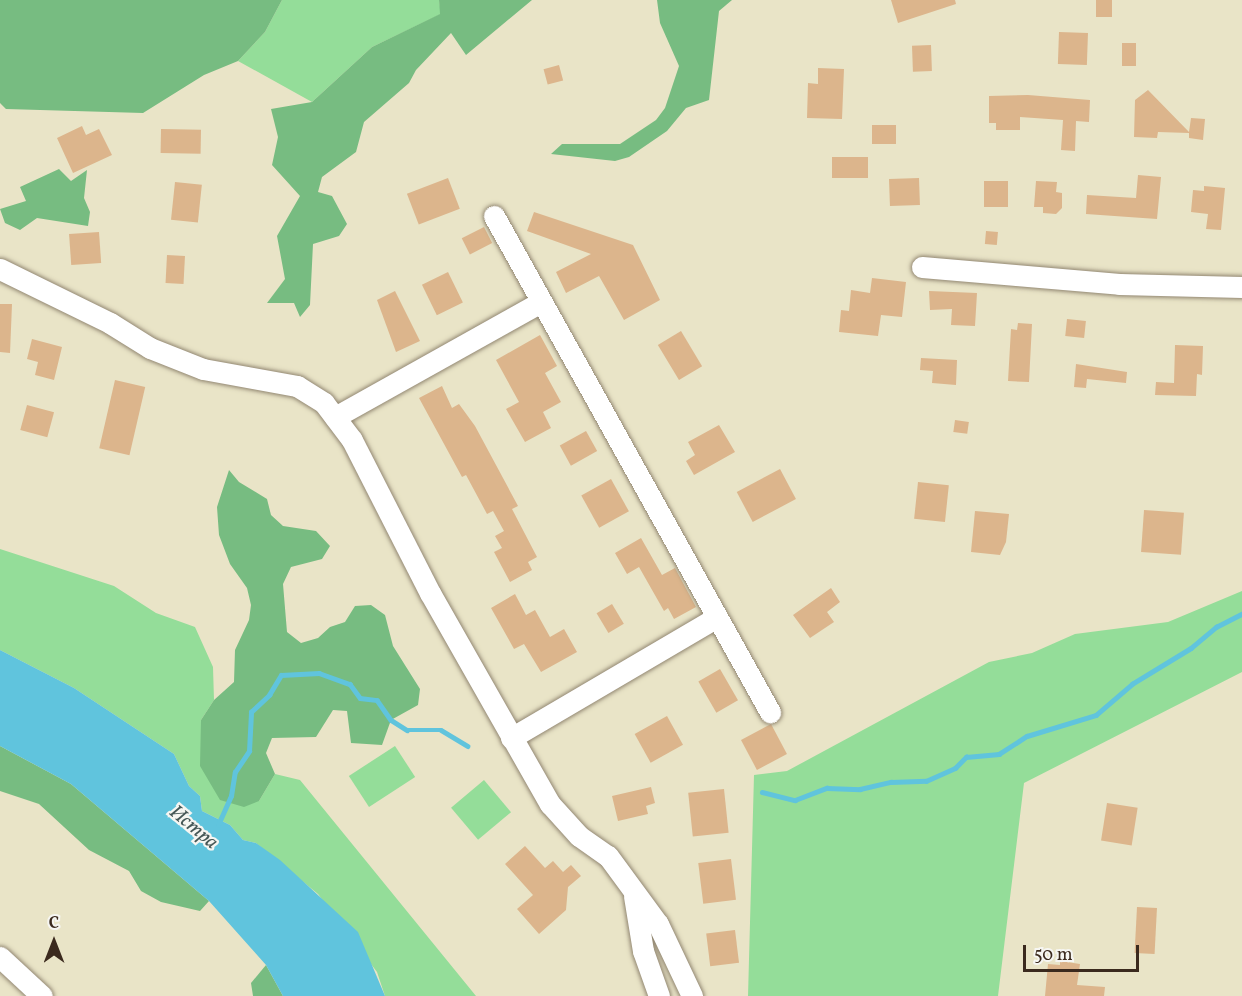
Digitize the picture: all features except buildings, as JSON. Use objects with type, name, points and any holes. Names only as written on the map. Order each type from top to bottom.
[{"type":"street","points":[[494,216],[770,712]]},
{"type":"street","points":[[922,267],[1119,284],[1242,287]]},
{"type":"street","points":[[0,269],[110,323],[150,348],[203,369],[297,386],[324,403],[352,440],[511,738],[550,804],[579,836],[608,856],[658,924],[692,996]]},
{"type":"street","points":[[335,417],[542,302]]},
{"type":"street","points":[[511,738],[717,617]]},
{"type":"street","points":[[633,890],[643,951],[659,996]]},
{"type":"street","points":[[0,957],[42,996]]},
{"type":"green space","points":[[0,0],[282,0],[265,32],[238,61],[204,75],[143,113],[6,109],[0,103]]},
{"type":"green space","points":[[282,0],[439,0],[441,14],[372,47],[312,102],[238,61],[265,32]]},
{"type":"green space","points":[[439,0],[532,0],[466,55],[451,33],[416,70],[409,83],[364,122],[356,152],[322,177],[318,192],[332,196],[347,224],[339,236],[313,244],[310,305],[300,317],[294,303],[267,303],[285,279],[277,236],[300,196],[272,165],[278,137],[271,109],[312,102],[372,47],[440,14]]},
{"type":"green space","points":[[657,0],[732,0],[719,11],[709,100],[686,108],[667,131],[629,157],[615,161],[551,154],[562,144],[620,144],[656,120],[665,108],[679,66],[660,23]]},
{"type":"green space","points":[[59,169],[71,181],[87,170],[84,198],[90,212],[88,226],[37,218],[20,230],[5,223],[0,209],[26,201],[20,187]]},
{"type":"green space","points":[[229,470],[239,482],[267,499],[271,515],[283,526],[316,531],[330,546],[322,559],[291,567],[283,584],[287,632],[301,643],[318,638],[330,627],[345,622],[355,606],[371,605],[385,615],[393,646],[420,689],[418,705],[391,720],[382,745],[351,743],[347,711],[333,710],[316,737],[272,738],[266,753],[275,774],[259,801],[244,807],[220,800],[200,766],[201,720],[214,700],[234,682],[235,650],[249,620],[251,605],[247,588],[230,564],[219,535],[217,507]]},
{"type":"green space","points":[[0,549],[114,586],[156,613],[195,627],[213,667],[214,700],[201,720],[259,801],[275,774],[300,780],[476,996],[385,996],[377,972],[318,894],[256,843],[243,840],[230,825],[202,811],[200,796],[189,786],[174,754],[74,688],[0,650]]},
{"type":"green space","points":[[1242,591],[1242,672],[1024,783],[998,996],[748,996],[754,775],[787,771],[989,662],[1032,653],[1075,634],[1168,622]]},
{"type":"green space","points":[[0,746],[71,784],[209,901],[200,911],[161,902],[141,891],[129,871],[89,850],[39,804],[0,791]]},
{"type":"green space","points":[[395,746],[415,777],[369,807],[349,776]]},
{"type":"green space","points":[[484,780],[511,812],[478,840],[451,808]]},
{"type":"green space","points":[[266,965],[283,996],[253,996],[251,983]]},
{"type":"water","name":"Истра","points":[[0,650],[74,688],[174,754],[189,786],[200,796],[202,811],[230,825],[243,840],[256,843],[280,860],[358,932],[385,996],[283,996],[266,965],[209,901],[71,784],[0,746]]},
{"type":"waterway","points":[[762,792],[795,800],[827,788],[860,789],[891,782],[926,781],[955,768],[966,757],[999,754],[1027,736],[1096,715],[1132,684],[1191,648],[1216,627],[1242,614]]},
{"type":"waterway","name":"Истра","points":[[218,825],[231,796],[235,772],[249,751],[251,712],[269,695],[281,675],[319,673],[350,684],[360,698],[377,700],[391,720],[407,730],[441,730],[468,746]]}]
